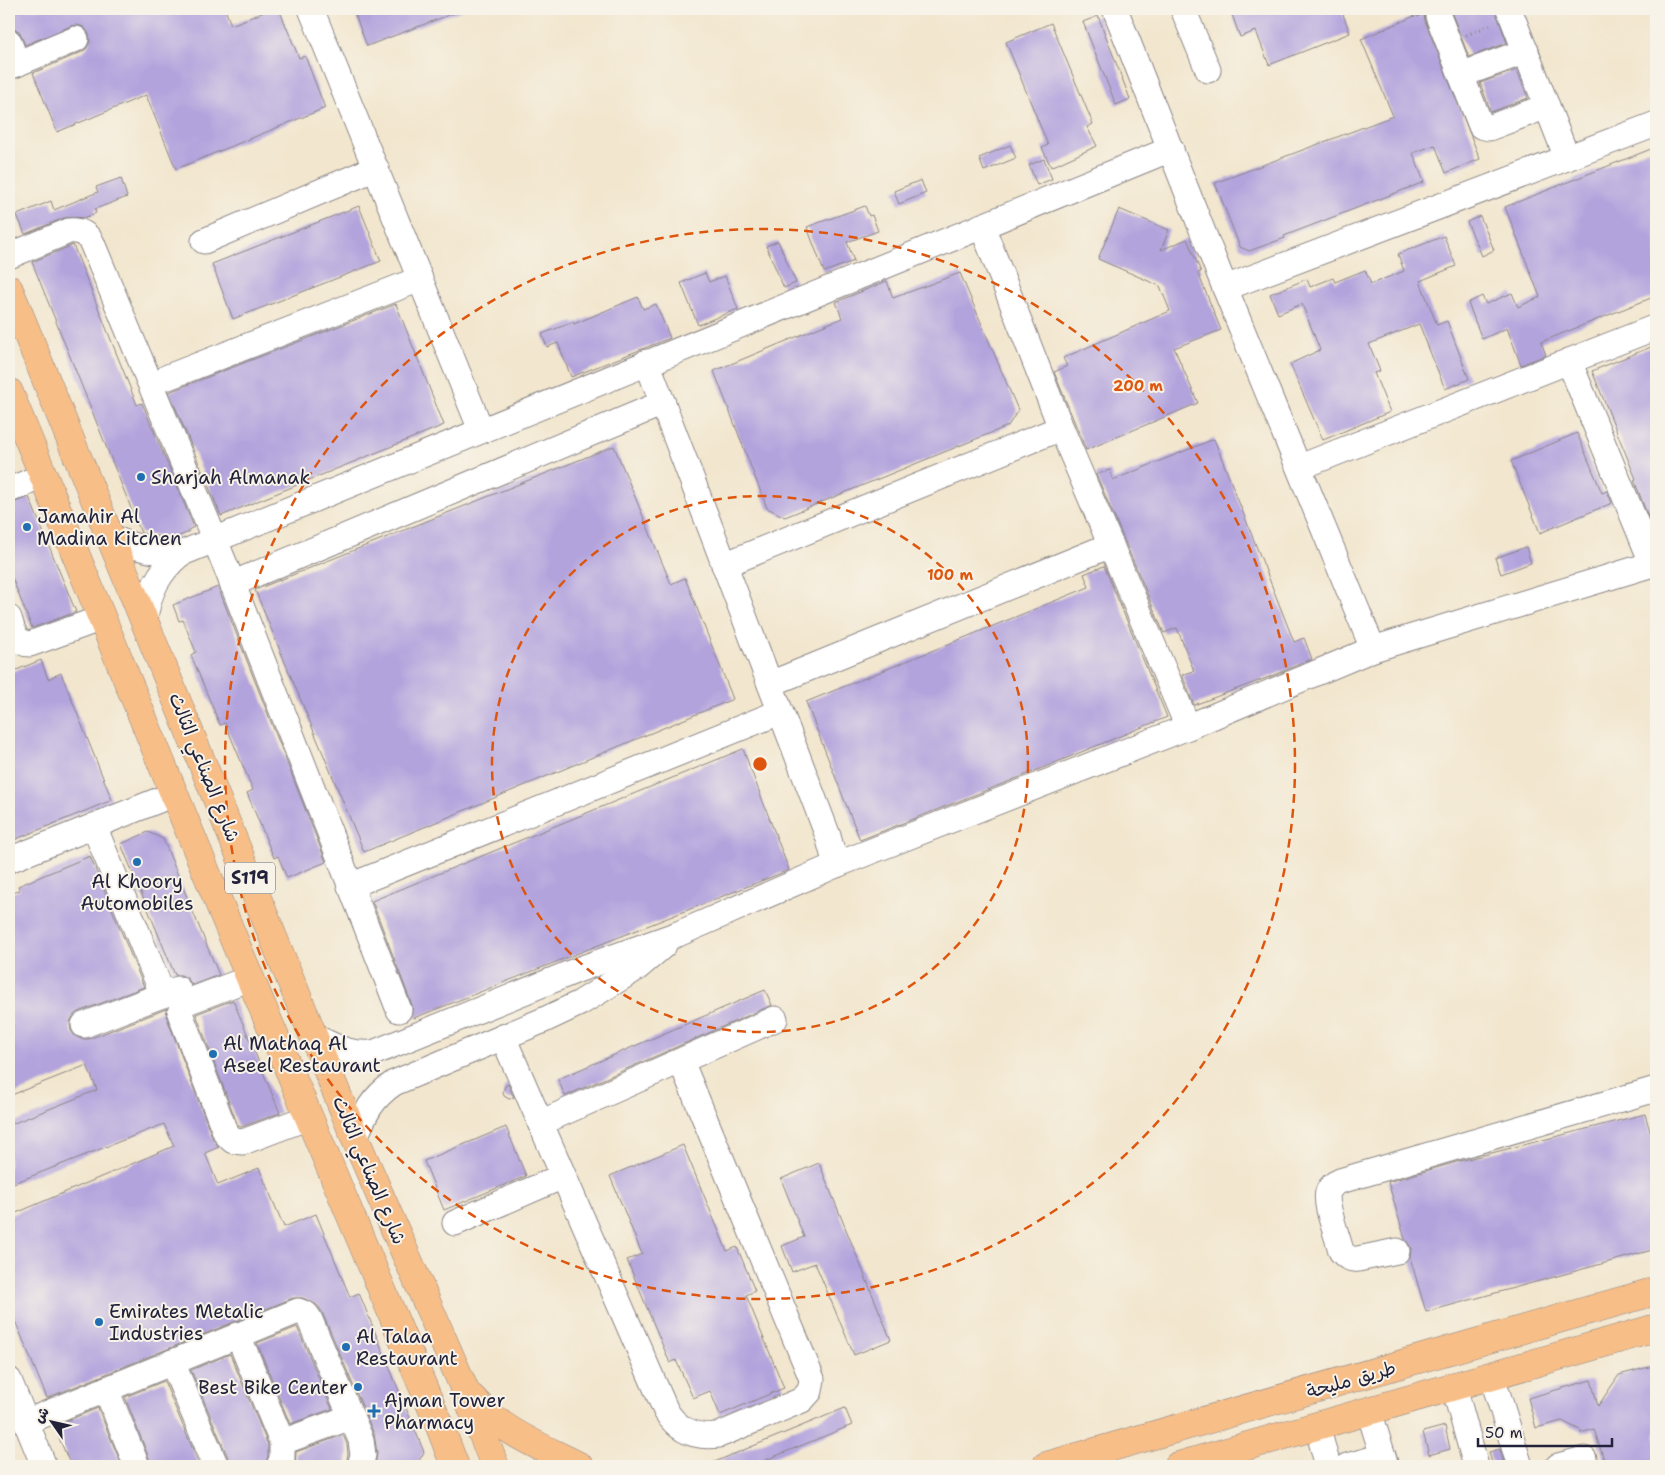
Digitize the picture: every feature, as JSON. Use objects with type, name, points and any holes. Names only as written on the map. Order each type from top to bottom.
[{"type":"main road","name":"شارع الصناعي الثالث","points":[[9,289],[355,1138],[464,1388],[495,1466]]},
{"type":"main road","name":"شارع الصناعي الثالث","points":[[9,392],[244,963],[455,1466]]},
{"type":"main road","points":[[244,963],[247,944],[254,949],[280,1008],[288,1013],[304,1011]]},
{"type":"main road","name":"طريق مليحة","points":[[1046,1466],[1656,1291]]},
{"type":"main road","name":"طريق مليحة","points":[[1179,1466],[1656,1328]]},
{"type":"main road","points":[[464,1388],[491,1418],[504,1427],[579,1466]]},
{"type":"main road","points":[[1179,1466],[1169,1449],[1172,1440],[1186,1426]]},
{"type":"main road","points":[[436,1466],[440,1447],[440,1427]]},
{"type":"street","points":[[311,9],[481,430]]},
{"type":"street","points":[[1115,9],[1225,288],[1373,649]]},
{"type":"street","points":[[1183,9],[1208,70]]},
{"type":"street","points":[[1511,13],[1567,158]]},
{"type":"street","points":[[1438,16],[1480,124],[1489,128],[1547,106]]},
{"type":"street","points":[[12,58],[76,39]]},
{"type":"street","points":[[1460,75],[1526,51]]},
{"type":"street","points":[[1225,288],[1656,124]]},
{"type":"street","points":[[145,620],[147,604],[155,583],[168,564],[180,554],[1171,150]]},
{"type":"street","points":[[204,241],[376,168]]},
{"type":"street","points":[[982,226],[1061,428],[1188,727]]},
{"type":"street","points":[[9,256],[69,231],[84,233],[89,238],[215,540],[398,1010]]},
{"type":"street","points":[[168,377],[420,279]]},
{"type":"street","points":[[1300,468],[1656,327]]},
{"type":"street","points":[[315,1037],[348,1052],[360,1054],[373,1053],[580,969],[678,934],[836,865],[1188,727],[1373,649],[1655,564],[1569,361]]},
{"type":"street","points":[[647,362],[828,836],[836,865]]},
{"type":"street","points":[[232,584],[663,403]]},
{"type":"street","points":[[724,565],[1061,428]]},
{"type":"street","points":[[9,490],[43,476]]},
{"type":"street","points":[[110,537],[151,552],[180,554]]},
{"type":"street","points":[[770,684],[1111,545]]},
{"type":"street","points":[[9,618],[17,639],[26,644],[102,618]]},
{"type":"street","points":[[350,886],[780,712]]},
{"type":"street","points":[[9,860],[174,794]]},
{"type":"street","points":[[94,826],[163,995]]},
{"type":"street","points":[[355,1138],[372,1102],[382,1091],[394,1083],[580,1003],[637,968],[678,934]]},
{"type":"street","points":[[84,1025],[244,963]]},
{"type":"street","points":[[244,963],[183,1005],[180,1013],[226,1134],[233,1141],[242,1142],[309,1117]]},
{"type":"street","points":[[540,1123],[775,1019]]},
{"type":"street","points":[[503,1037],[666,1411],[671,1420],[679,1427],[698,1436],[719,1435],[802,1400],[807,1396],[812,1386],[811,1373],[681,1060]]},
{"type":"street","points":[[1397,1251],[1353,1260],[1344,1255],[1341,1251],[1327,1201],[1332,1186],[1340,1181],[1656,1089]]},
{"type":"street","points":[[455,1223],[563,1176]]},
{"type":"street","points":[[26,1422],[298,1311],[306,1314],[363,1447],[360,1466]]},
{"type":"street","points":[[238,1335],[281,1454],[351,1417]]},
{"type":"street","points":[[172,1362],[216,1466]]},
{"type":"street","points":[[1492,1376],[1520,1466]]},
{"type":"street","points":[[9,1380],[44,1466]]},
{"type":"street","points":[[1454,1387],[1476,1466]]},
{"type":"street","points":[[106,1389],[137,1466]]},
{"type":"street","points":[[1347,1466],[1384,1461],[1369,1411]]},
{"type":"street","points":[[1466,1430],[1506,1419]]},
{"type":"street","points":[[1316,1426],[1328,1466]]},
{"type":"street","points":[[1558,1466],[1584,1459]]},
{"type":"path","points":[[1447,42],[1511,13]]},
{"type":"building","points":[[9,9],[225,9],[231,25],[272,9],[279,9],[299,58],[305,56],[325,108],[176,169],[146,95],[57,132],[33,73],[82,52],[87,48],[90,41],[89,34],[84,27],[71,26],[25,45],[19,31],[9,28]]},
{"type":"building","points":[[353,9],[462,9],[462,10],[367,46]]},
{"type":"building","points":[[1230,9],[1341,9],[1350,33],[1269,65],[1256,31],[1240,37]]},
{"type":"building","points":[[1450,9],[1495,9],[1507,43],[1469,57]]},
{"type":"building","points":[[1424,14],[1425,21],[1480,159],[1446,173],[1435,145],[1413,153],[1424,182],[1249,251],[1240,247],[1215,183],[1393,116],[1361,39],[1417,15],[1418,17]]},
{"type":"building","points":[[1098,16],[1130,99],[1116,105],[1083,22]]},
{"type":"building","points":[[1051,23],[1093,124],[1087,127],[1097,146],[1051,167],[1042,148],[1048,145],[1006,42]]},
{"type":"building","points":[[1517,70],[1528,98],[1491,112],[1480,83]]},
{"type":"building","points":[[1010,145],[1016,158],[984,171],[979,158]]},
{"type":"building","points":[[1656,147],[1656,296],[1541,342],[1546,355],[1521,365],[1507,328],[1482,339],[1468,303],[1482,296],[1486,304],[1512,293],[1518,307],[1540,297],[1505,207]]},
{"type":"building","points":[[1044,159],[1052,179],[1037,185],[1029,165]]},
{"type":"building","points":[[121,178],[127,197],[95,209],[96,213],[84,218],[64,218],[25,234],[17,215],[51,201],[54,210],[98,192],[96,187]]},
{"type":"building","points":[[921,180],[926,193],[899,204],[894,191]]},
{"type":"building","points":[[359,206],[381,261],[233,319],[212,264]]},
{"type":"building","points":[[865,206],[869,216],[872,215],[878,231],[847,242],[854,261],[824,272],[807,227]]},
{"type":"building","points":[[1119,209],[1169,230],[1161,250],[1187,239],[1201,272],[1198,273],[1221,330],[1174,348],[1198,403],[1086,450],[1054,372],[1067,366],[1063,358],[1170,311],[1160,286],[1098,259]]},
{"type":"building","points":[[1480,216],[1494,250],[1482,256],[1467,222]]},
{"type":"building","points":[[1444,236],[1456,266],[1420,281],[1437,325],[1447,321],[1469,379],[1445,389],[1419,324],[1369,344],[1380,371],[1374,373],[1390,412],[1323,440],[1290,364],[1320,350],[1302,304],[1278,314],[1270,294],[1307,279],[1310,287],[1333,278],[1335,282],[1365,270],[1371,284],[1404,271],[1398,254]]},
{"type":"building","points":[[778,241],[796,283],[784,288],[766,246]]},
{"type":"building","points":[[73,245],[137,405],[142,403],[194,527],[188,530],[189,532],[172,539],[141,533],[32,262]]},
{"type":"building","points":[[705,273],[709,282],[725,276],[738,309],[698,325],[681,283]]},
{"type":"building","points":[[960,273],[1018,410],[1008,426],[785,517],[767,508],[714,371],[842,318],[836,302],[887,281],[893,298]]},
{"type":"building","points":[[638,297],[643,309],[656,304],[670,338],[571,377],[558,343],[547,347],[542,334],[573,322],[574,324]]},
{"type":"building","points":[[396,304],[444,425],[221,516],[169,392]]},
{"type":"building","points":[[1656,345],[1656,516],[1649,519],[1634,480],[1636,479],[1592,371]]},
{"type":"building","points":[[1577,433],[1602,493],[1607,491],[1612,503],[1540,533],[1511,461]]},
{"type":"building","points":[[1214,439],[1294,642],[1304,638],[1312,659],[1194,705],[1182,675],[1194,671],[1177,628],[1164,633],[1096,474],[1110,470],[1113,480]]},
{"type":"building","points":[[614,446],[671,584],[685,578],[733,699],[364,852],[255,590]]},
{"type":"building","points":[[29,497],[76,612],[32,628],[9,570],[9,504]]},
{"type":"building","points":[[1526,547],[1531,563],[1501,574],[1495,558]]},
{"type":"building","points":[[1104,566],[1167,717],[860,840],[806,702],[1089,587],[1084,574]]},
{"type":"building","points":[[218,587],[326,862],[287,878],[278,856],[274,858],[247,793],[253,790],[225,723],[220,725],[191,655],[196,652],[183,620],[179,621],[173,605]]},
{"type":"building","points":[[41,660],[48,679],[61,673],[112,800],[9,842],[9,673]]},
{"type":"building","points":[[743,749],[789,870],[414,1018],[412,1005],[372,901]]},
{"type":"building","points":[[148,832],[163,839],[219,975],[192,985],[187,978],[175,975],[121,844]]},
{"type":"building","points":[[90,856],[144,987],[78,1012],[70,1022],[71,1031],[81,1039],[89,1039],[166,1009],[167,1018],[213,1139],[219,1147],[205,1153],[218,1185],[259,1168],[284,1227],[316,1214],[350,1297],[359,1293],[424,1452],[416,1466],[375,1466],[377,1453],[374,1434],[322,1312],[317,1305],[303,1298],[293,1298],[47,1398],[9,1306],[9,1216],[174,1146],[164,1124],[9,1185],[9,1125],[97,1090],[87,1065],[9,1096],[9,894],[20,890],[18,886]]},
{"type":"building","points":[[765,990],[772,1005],[565,1096],[558,1079]]},
{"type":"building","points":[[233,1000],[280,1113],[241,1127],[238,1126],[196,1014]]},
{"type":"building","points":[[508,1084],[514,1098],[509,1099],[504,1096],[503,1091]]},
{"type":"building","points":[[1645,1114],[1656,1152],[1656,1249],[1426,1312],[1410,1257],[1411,1248],[1405,1239],[1388,1182],[1460,1161]]},
{"type":"building","points":[[506,1127],[526,1176],[444,1210],[424,1161]]},
{"type":"building","points":[[683,1145],[727,1251],[737,1247],[755,1291],[746,1295],[784,1388],[720,1415],[710,1391],[693,1398],[676,1360],[670,1363],[627,1260],[642,1254],[610,1176]]},
{"type":"building","points":[[819,1163],[891,1340],[854,1355],[815,1263],[792,1272],[782,1246],[804,1237],[781,1179]]},
{"type":"building","points":[[297,1327],[332,1409],[290,1424],[257,1343]]},
{"type":"building","points":[[230,1354],[268,1445],[268,1456],[265,1466],[230,1466],[191,1370]]},
{"type":"building","points":[[1656,1365],[1656,1466],[1606,1466],[1594,1429],[1580,1433],[1582,1431],[1562,1421],[1536,1428],[1528,1398],[1591,1380],[1598,1406],[1619,1375]]},
{"type":"building","points":[[164,1381],[200,1466],[151,1466],[125,1397]]},
{"type":"building","points":[[98,1408],[122,1466],[71,1466],[54,1426]]},
{"type":"building","points":[[845,1408],[852,1425],[751,1466],[705,1466]]},
{"type":"building","points":[[1445,1426],[1450,1449],[1429,1455],[1423,1432]]},
{"type":"building","points":[[343,1435],[347,1444],[348,1454],[346,1466],[295,1466],[296,1452]]},
{"type":"building","points":[[1500,1449],[1504,1464],[1493,1466],[1489,1452]]},
{"type":"place","name":"Sharjah Almanak","points":[[141,477]]},
{"type":"place","name":"Jamahir Al Madina Kitchen","points":[[27,527]]},
{"type":"place","name":"Al Khoory Automobiles","points":[[137,862]]},
{"type":"place","name":"Al Mathaq Al Aseel Restaurant","points":[[213,1054]]},
{"type":"place","name":"Emirates Metalic Industries","points":[[99,1322]]},
{"type":"place","name":"Al Talaa Restaurant","points":[[346,1347]]},
{"type":"place","name":"Best Bike Center","points":[[358,1387]]},
{"type":"place","name":"Ajman Tower Pharmacy","points":[[374,1411]]}]
